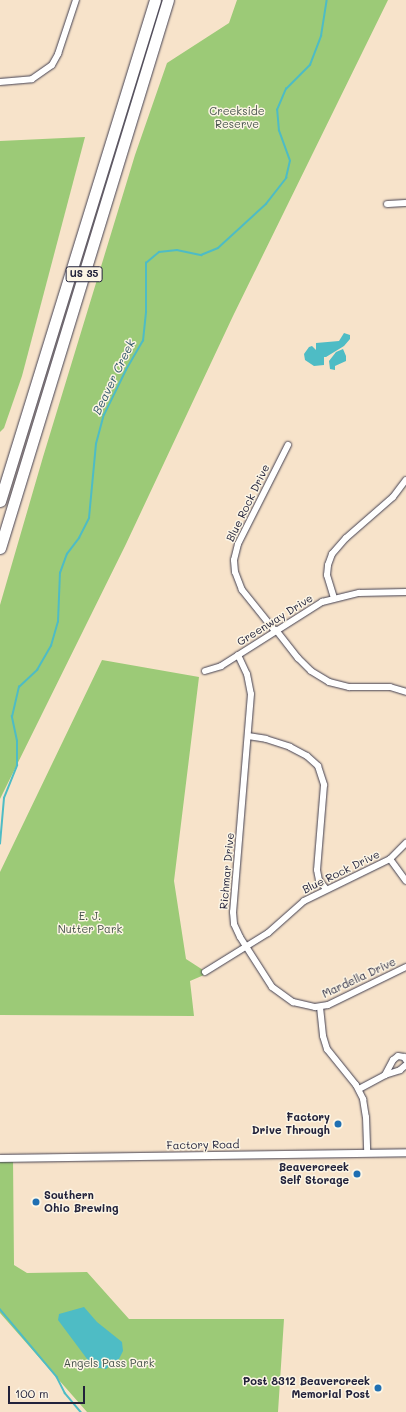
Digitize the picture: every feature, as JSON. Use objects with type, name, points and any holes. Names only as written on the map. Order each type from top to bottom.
[{"type":"highway","name":"US 35","points":[[0,501],[155,0]]},
{"type":"highway","name":"US 35","points":[[0,548],[168,0]]},
{"type":"street","points":[[0,82],[24,81],[32,79],[46,70],[56,58],[76,0]]},
{"type":"street","points":[[387,204],[406,203]]},
{"type":"street","name":"Blue Rock Drive","points":[[288,445],[238,544],[234,560],[235,572],[242,590],[311,671],[329,682],[349,687],[390,687],[406,692]]},
{"type":"street","points":[[334,598],[327,575],[328,564],[332,554],[346,538],[394,497],[406,480]]},
{"type":"street","name":"Greenway Drive","points":[[205,671],[215,669],[308,610],[334,598],[359,593],[406,592]]},
{"type":"street","name":"Richmar Drive","points":[[238,655],[247,674],[250,687],[248,736],[233,912],[235,928],[266,980],[279,994],[297,1004],[320,1007]]},
{"type":"street","points":[[248,736],[266,739],[290,747],[307,756],[318,766],[324,785],[317,870],[319,880],[326,890]]},
{"type":"street","name":"Blue Rock Drive","points":[[205,972],[268,933],[300,904],[390,859],[406,843]]},
{"type":"street","points":[[390,859],[406,881]]},
{"type":"street","name":"Mardella Drive","points":[[320,1007],[352,994],[406,967]]},
{"type":"street","points":[[320,1007],[323,1036],[327,1049],[358,1089],[365,1110],[367,1153]]},
{"type":"street","points":[[385,1075],[393,1060],[398,1056],[404,1057],[406,1060]]},
{"type":"street","points":[[358,1089],[406,1066]]},
{"type":"street","name":"Factory Road","points":[[0,1158],[406,1152]]},
{"type":"green space","name":"Creekside Reserve","points":[[237,0],[388,0],[233,316],[126,544],[0,799],[0,605],[43,457],[135,155],[167,63],[229,23]]},
{"type":"green space","points":[[85,137],[22,376],[4,428],[0,432],[0,141]]},
{"type":"green space","name":"E. J. Nutter Park","points":[[102,660],[199,677],[174,881],[186,959],[203,970],[204,975],[190,981],[194,1016],[0,1015],[0,872]]},
{"type":"green space","name":"Angels Pass Park","points":[[0,1158],[13,1158],[14,1265],[27,1273],[87,1272],[129,1319],[284,1319],[278,1412],[87,1412],[0,1313]]},
{"type":"water","points":[[344,333],[350,335],[350,339],[344,346],[324,357],[324,365],[314,366],[305,360],[304,354],[309,347],[312,346],[316,350],[316,343],[339,341]]},
{"type":"water","points":[[343,349],[346,356],[346,361],[335,366],[335,370],[330,369],[329,361],[336,352]]},
{"type":"water","points":[[84,1307],[97,1322],[122,1342],[123,1351],[119,1359],[106,1369],[93,1367],[58,1320],[59,1314]]},
{"type":"waterway","name":"Beaver Creek","points":[[0,844],[4,798],[17,765],[17,741],[12,717],[19,687],[37,670],[51,646],[58,622],[60,573],[67,554],[79,538],[89,518],[96,444],[104,415],[126,370],[143,341],[146,312],[146,263],[159,252],[177,250],[201,255],[218,248],[266,204],[286,178],[290,161],[279,131],[277,110],[286,89],[310,65],[321,36],[327,0]]},
{"type":"waterway","name":"Beaver Creek","points":[[0,1309],[57,1377],[65,1393],[81,1412]]},
{"type":"place","name":"Factory Drive Through","points":[[338,1124]]},
{"type":"place","name":"Beavercreek Self Storage","points":[[357,1174]]},
{"type":"place","name":"Southern Ohio Brewing","points":[[36,1202]]},
{"type":"place","name":"Post 8312 Beavercreek Memorial Post","points":[[378,1388]]}]
